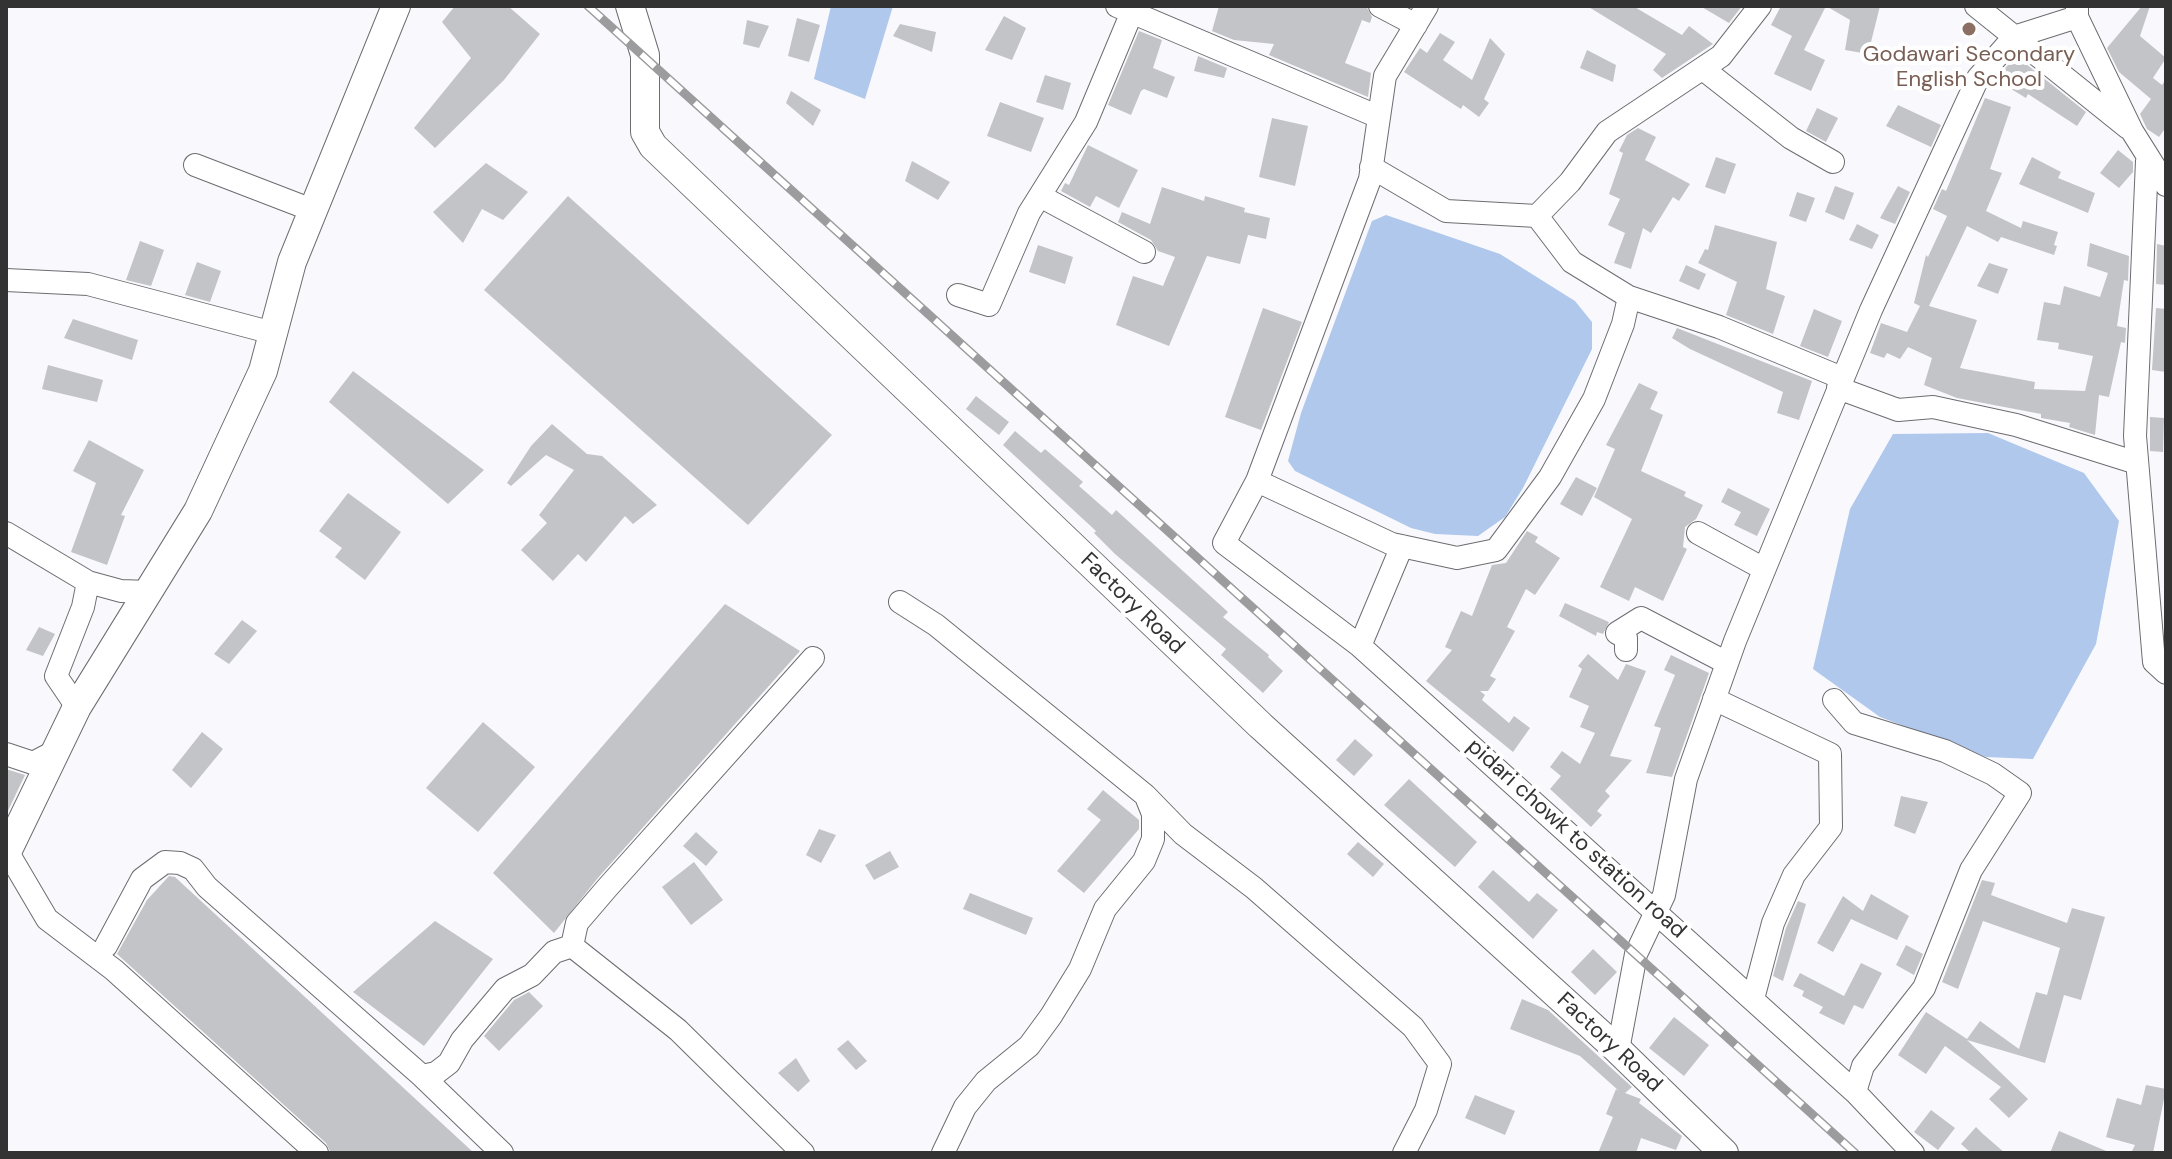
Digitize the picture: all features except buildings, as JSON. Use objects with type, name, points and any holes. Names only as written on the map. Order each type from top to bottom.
[{"type":"main road","points":[[7,853],[77,707],[198,511],[263,371],[292,262],[396,6]]},
{"type":"main road","name":"Factory Road","points":[[630,6],[645,55],[645,132],[653,146],[1261,726],[1618,1050],[1724,1153]]},
{"type":"street","points":[[1380,6],[1421,15],[1385,76],[1371,167],[1257,481],[1402,546],[1457,558],[1496,550],[1550,477],[1594,399],[1623,324],[1629,297]]},
{"type":"street","points":[[1371,167],[1446,211],[1537,216],[1570,182],[1607,132],[1721,56],[1760,6]]},
{"type":"street","points":[[1976,6],[2132,131]]},
{"type":"street","points":[[958,295],[989,305],[1040,196],[1086,122],[1122,8],[1379,117]]},
{"type":"street","points":[[1618,1050],[1636,954],[1658,913],[1686,779],[1727,663],[1840,383],[1978,78],[2014,37],[2077,11],[2147,161],[2166,185]]},
{"type":"street","points":[[1703,69],[1791,138],[1833,162]]},
{"type":"street","points":[[2147,161],[2135,436],[2156,592],[2154,662],[2166,673]]},
{"type":"street","points":[[195,165],[312,210]]},
{"type":"street","points":[[1040,196],[1144,252]]},
{"type":"street","points":[[1537,216],[1572,262],[1629,297],[1719,327],[1898,410],[1933,407],[2016,425],[2137,463]]},
{"type":"street","points":[[6,280],[88,284],[273,333]]},
{"type":"street","name":"pidari chowk to station road","points":[[1257,481],[1224,543],[1360,646],[1855,1092],[1913,1153]]},
{"type":"street","points":[[6,533],[88,582],[121,591],[148,592]]},
{"type":"street","points":[[1698,533],[1764,569]]},
{"type":"street","points":[[1360,646],[1402,546]]},
{"type":"street","points":[[77,707],[56,676],[83,607],[88,582]]},
{"type":"street","points":[[900,602],[936,625],[1145,795],[1183,834],[1254,888],[1413,1027],[1440,1064],[1426,1110],[1404,1153]]},
{"type":"street","points":[[1626,650],[1626,638],[1617,633],[1641,618],[1727,663]]},
{"type":"street","points":[[572,946],[577,923],[813,658]]},
{"type":"street","points":[[1714,699],[1830,754],[1831,827],[1794,875],[1773,923],[1753,999]]},
{"type":"street","points":[[1834,700],[1854,723],[1945,751],[1993,774],[2020,793],[1971,870],[1924,988],[1863,1066],[1855,1092]]},
{"type":"street","points":[[6,754],[33,763],[56,751]]},
{"type":"street","points":[[943,1153],[965,1107],[986,1081],[1029,1046],[1051,1016],[1080,969],[1105,909],[1144,861],[1153,839],[1153,814],[1145,795]]},
{"type":"street","points":[[7,853],[47,919],[126,980],[317,1153]]},
{"type":"street","points":[[106,946],[142,879],[165,862],[180,863],[193,869],[207,887],[422,1076],[502,1153]]},
{"type":"street","points":[[422,1076],[436,1073],[449,1063],[462,1040],[505,989],[532,975],[554,952],[572,946]]},
{"type":"street","points":[[572,946],[678,1030],[803,1153]]},
{"type":"water","points":[[831,6],[893,6],[865,99],[814,79]]},
{"type":"water","points":[[1386,215],[1500,254],[1575,301],[1592,322],[1592,349],[1523,488],[1505,517],[1478,536],[1435,534],[1411,528],[1295,471],[1288,461],[1301,413],[1372,221]]},
{"type":"water","points":[[1988,433],[2084,473],[2119,521],[2096,644],[2033,759],[1986,757],[1880,717],[1813,669],[1850,509],[1893,434]]},
{"type":"railway","points":[[588,6],[1855,1153]]},
{"type":"place","name":"Godawari Secondary English School","points":[[1969,29]]}]
